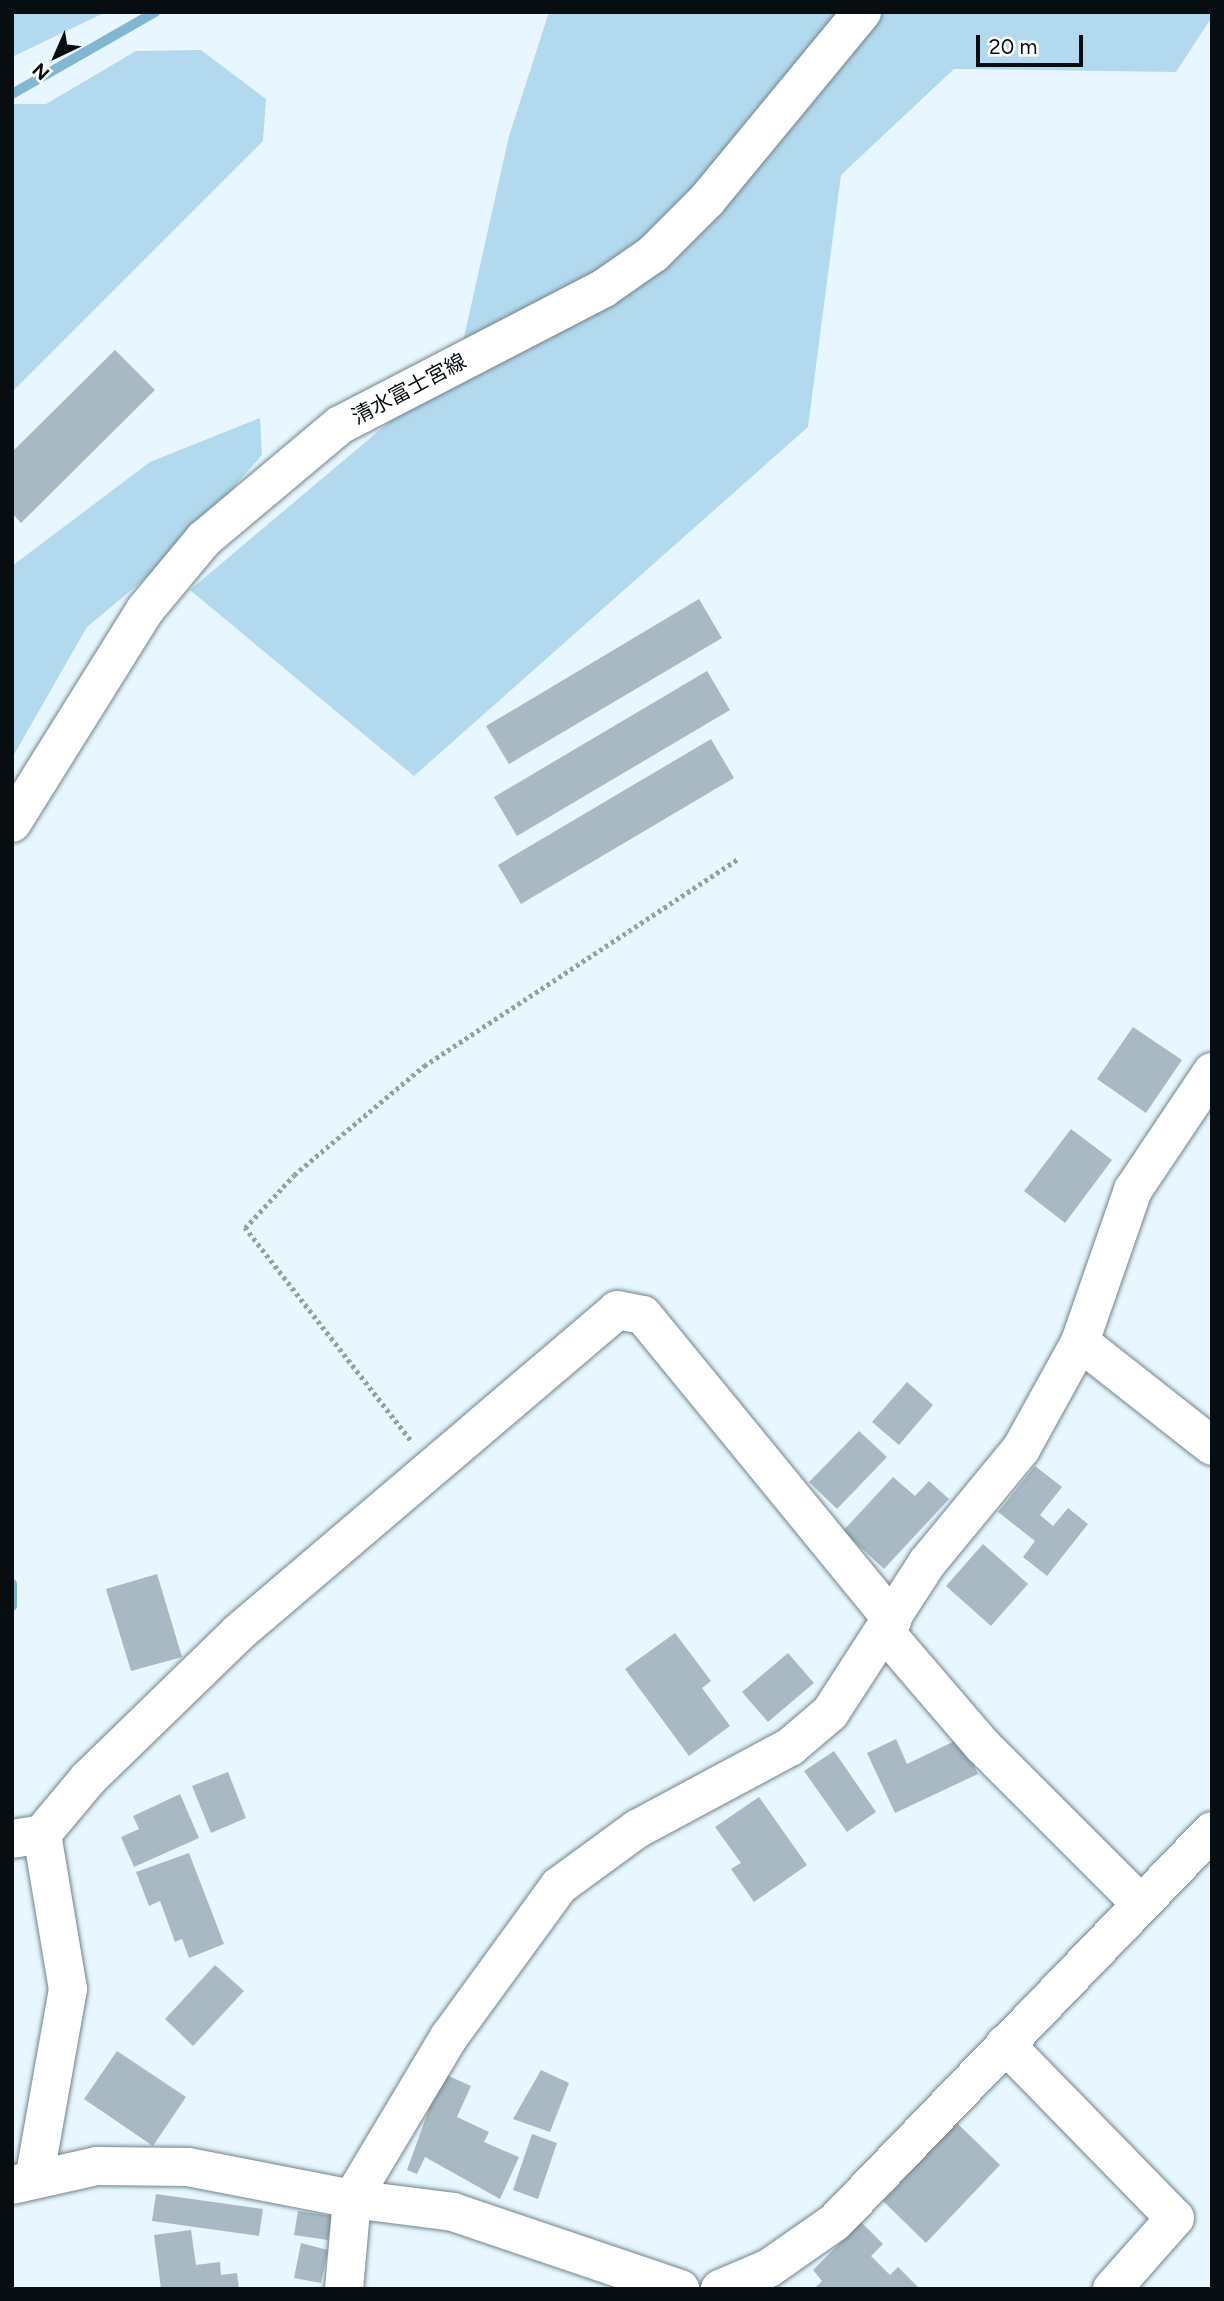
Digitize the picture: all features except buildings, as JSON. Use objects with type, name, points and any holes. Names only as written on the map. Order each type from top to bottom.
[{"type":"street","name":"清水富士宮線","points":[[12,823],[145,610],[204,539],[340,425],[604,288],[653,254],[707,200],[862,12]]},
{"type":"street","points":[[344,2289],[352,2199],[449,2037],[559,1886],[637,1829],[789,1747],[830,1713],[890,1626],[927,1563],[1021,1449],[1080,1342],[1133,1190],[1212,1072]]},
{"type":"street","points":[[680,2289],[453,2212],[352,2199],[188,2167],[97,2166],[24,2180],[68,1989],[27,1837],[239,1633],[617,1310],[643,1315],[983,1746],[1140,1903]]},
{"type":"street","points":[[1080,1342],[1212,1446]]},
{"type":"street","points":[[720,2289],[769,2268],[835,2222],[1212,1831]]},
{"type":"street","points":[[1005,2044],[1175,2218],[1112,2289]]},
{"type":"path","points":[[432,1468],[245,1227],[294,1175],[425,1066],[740,858]]},
{"type":"shaded area","points":[[12,12],[106,12],[12,57]]},
{"type":"shaded area","points":[[549,12],[1212,12],[1212,17],[1176,72],[954,69],[841,175],[808,427],[414,776],[190,590],[458,364],[509,136]]},
{"type":"shaded area","points":[[201,50],[266,99],[263,141],[12,392],[12,104],[46,104],[136,51]]},
{"type":"shaded area","points":[[260,418],[262,455],[177,552],[87,627],[12,758],[12,566],[150,462]]},
{"type":"waterway","points":[[12,94],[155,12]]},
{"type":"waterway","points":[[12,1584],[12,1606]]}]
